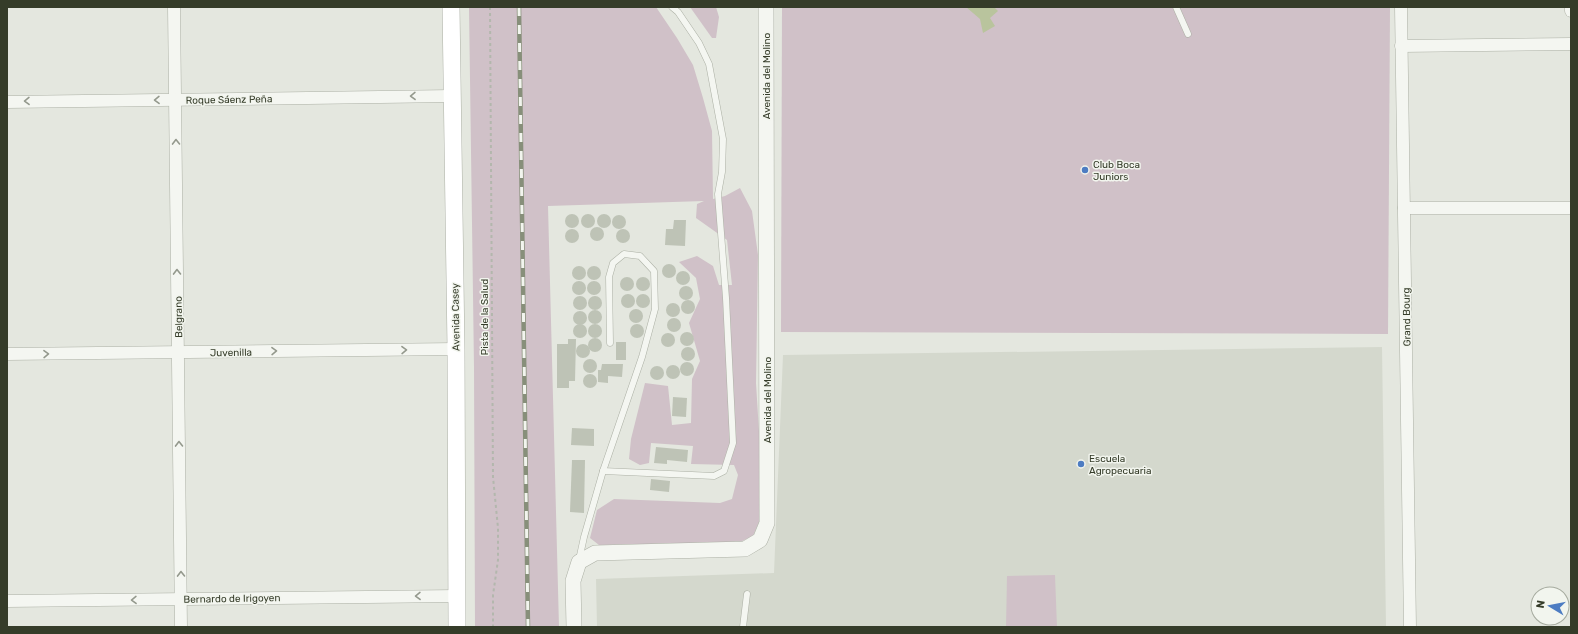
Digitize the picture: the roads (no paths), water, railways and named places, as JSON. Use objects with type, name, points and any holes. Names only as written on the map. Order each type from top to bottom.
[{"type":"main road","name":"Avenida Casey","points":[[451,7],[456,349],[457,627]]},
{"type":"street","name":"Belgrano","points":[[174,7],[181,627]]},
{"type":"street","name":"Avenida del Molino","points":[[579,562],[595,553],[745,549],[760,540],[767,523],[766,7]]},
{"type":"street","name":"Grand Bourg","points":[[1401,7],[1410,627]]},
{"type":"street","points":[[1401,46],[1571,44]]},
{"type":"street","name":"Roque Sáenz Peña","points":[[7,102],[452,96]]},
{"type":"street","points":[[1404,208],[1571,208]]},
{"type":"street","name":"Juvenilla","points":[[7,354],[456,349]]},
{"type":"street","points":[[574,627],[573,581],[579,562]]},
{"type":"street","name":"Bernardo de Irigoyen","points":[[7,601],[457,596]]},
{"type":"lane","points":[[602,471],[714,476],[724,471],[733,443],[726,298],[718,194],[722,172],[723,139],[709,64],[699,43],[678,12],[672,7]]},
{"type":"lane","points":[[1176,7],[1188,34]]},
{"type":"lane","points":[[579,562],[584,536],[602,471],[642,357],[655,309],[654,272],[640,256],[624,254],[613,263],[609,277],[610,343]]},
{"type":"lane","points":[[743,627],[747,594]]},
{"type":"railway","points":[[519,7],[528,627]]},
{"type":"place","name":"Club Boca Juniors","points":[[1085,170]]},
{"type":"place","name":"Escuela Agropecuaria","points":[[1081,464]]}]
